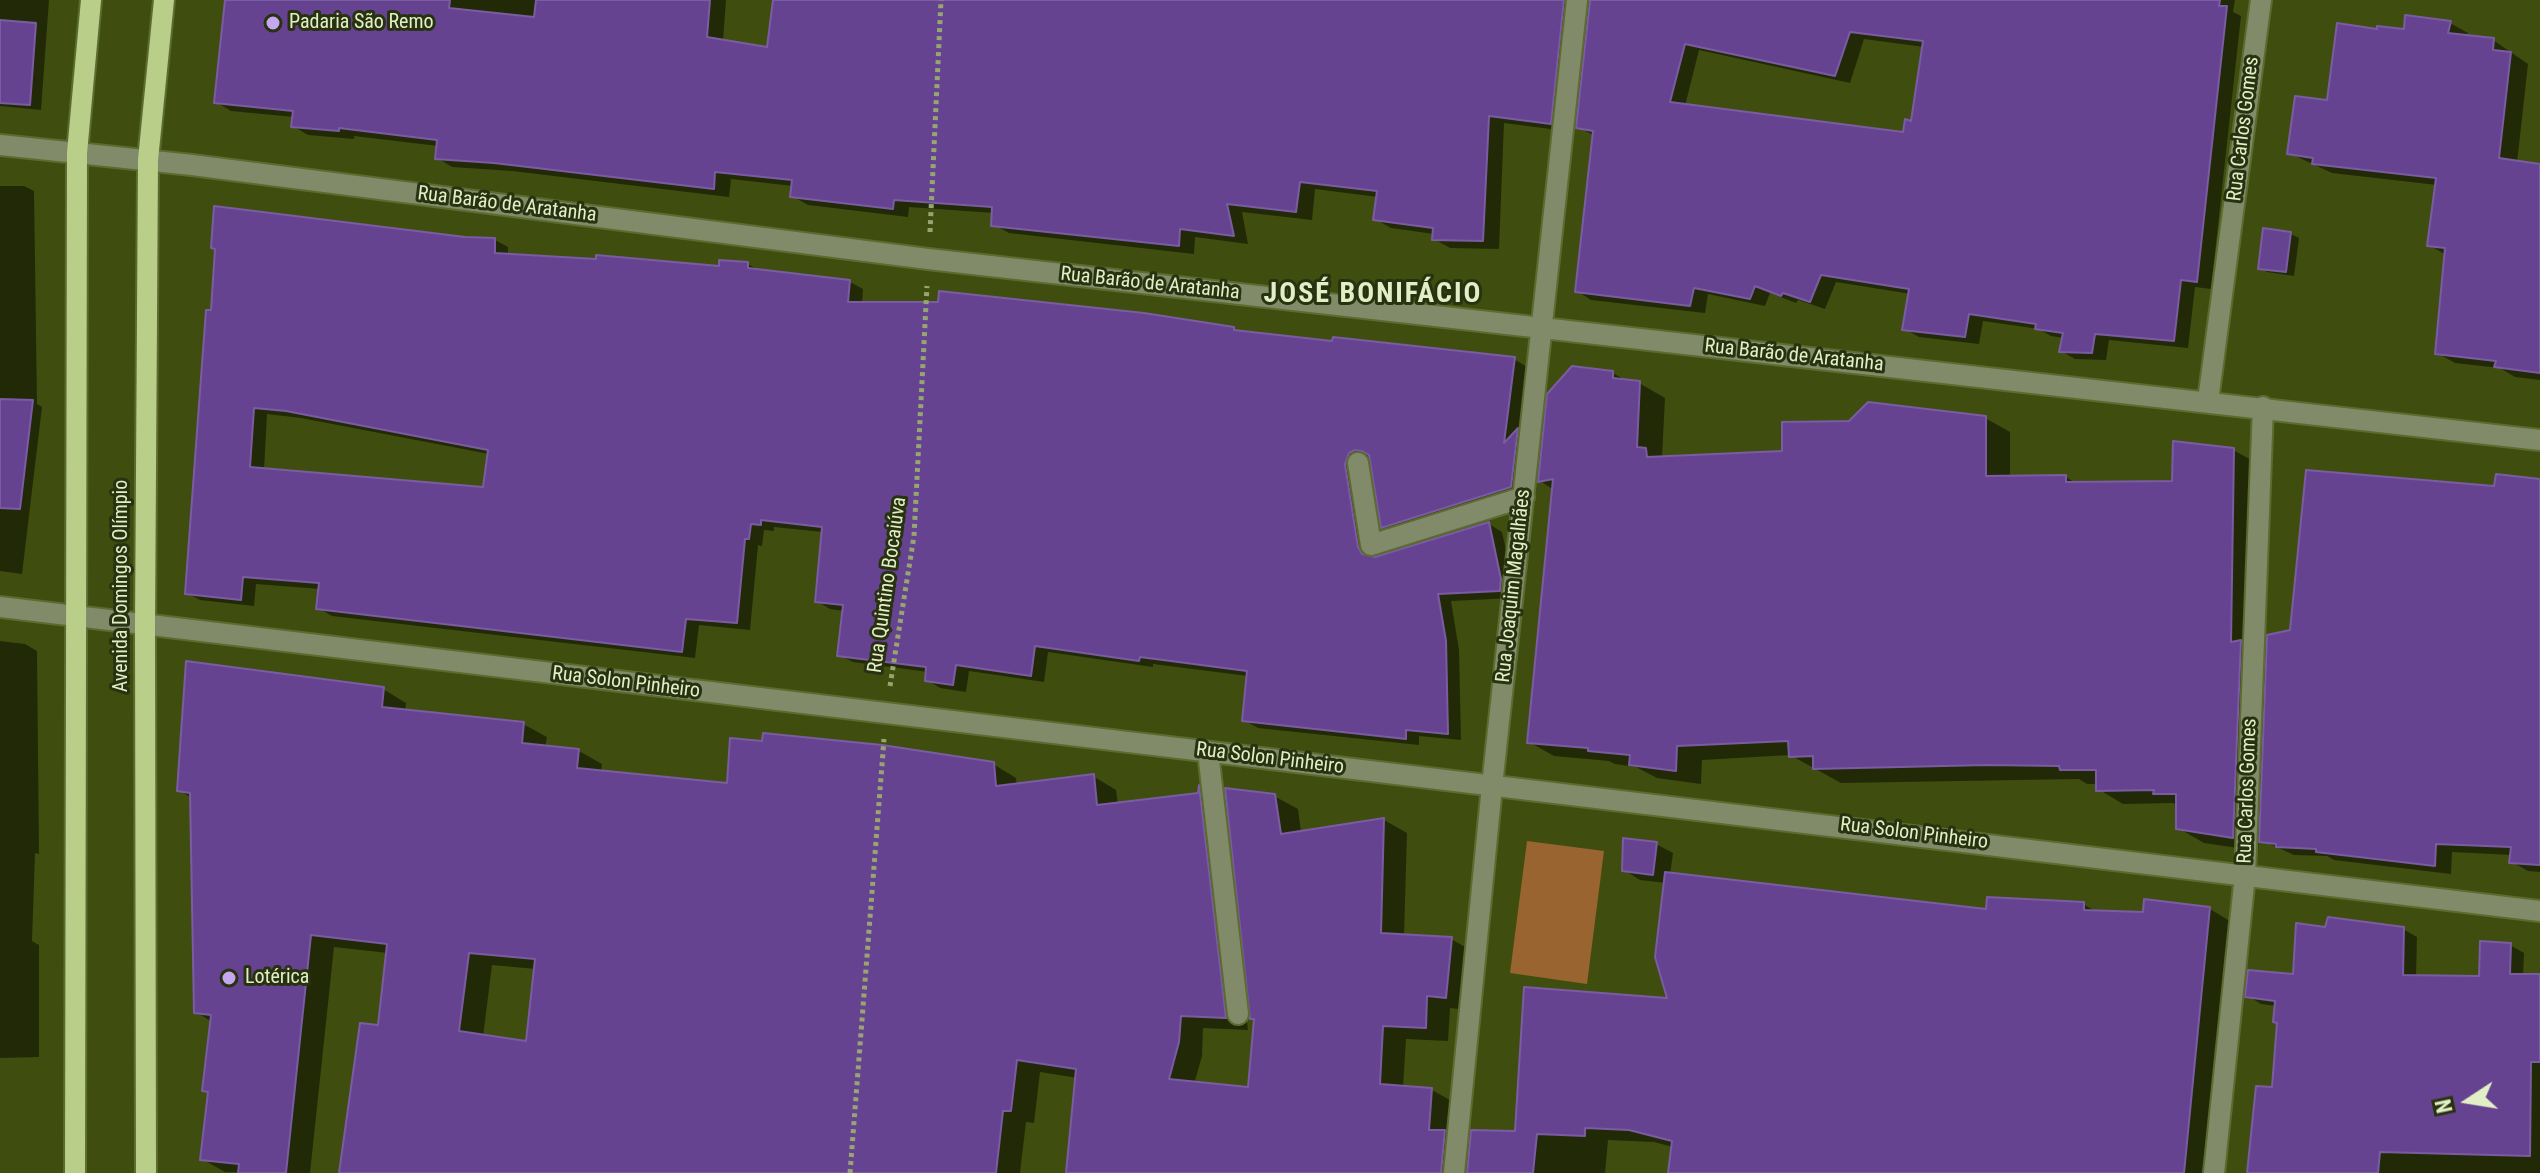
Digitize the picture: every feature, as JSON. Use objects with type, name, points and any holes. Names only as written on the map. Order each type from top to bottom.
[{"type":"main road","points":[[75,1173],[77,153],[91,0]]},
{"type":"main road","name":"Avenida Domingos Olímpio","points":[[146,1173],[148,160],[164,0]]},
{"type":"street","name":"Rua Joaquim Magalhães","points":[[1454,1173],[1492,786],[1577,0]]},
{"type":"street","name":"Rua Carlos Gomes","points":[[2208,401],[2261,0]]},
{"type":"street","name":"Rua Barão de Aratanha","points":[[0,145],[148,160],[928,259],[2540,440]]},
{"type":"street","name":"Rua Carlos Gomes","points":[[2214,1173],[2245,875],[2263,407]]},
{"type":"street","points":[[1358,463],[1371,545],[1524,497]]},
{"type":"street","name":"Rua Solon Pinheiro","points":[[0,607],[2540,911]]},
{"type":"street","points":[[1208,752],[1238,1014]]},
{"type":"path","name":"Rua Quintino Bocaiúva","points":[[850,1173],[886,714],[914,536],[941,0]]},
{"type":"shaded area","points":[[1527,841],[1604,851],[1587,984],[1510,973]]},
{"type":"building","points":[[225,0],[450,0],[449,8],[534,17],[536,0],[710,0],[707,37],[767,47],[773,0],[1564,0],[1551,124],[1489,116],[1483,241],[1432,240],[1433,228],[1373,220],[1377,191],[1300,182],[1296,212],[1227,204],[1234,236],[1180,229],[1179,246],[991,226],[992,207],[894,200],[893,209],[790,197],[792,180],[715,172],[714,189],[435,159],[437,140],[339,128],[339,131],[291,127],[293,111],[214,103]]},
{"type":"building","points":[[1590,0],[2220,0],[2219,6],[2227,6],[2197,282],[2181,280],[2174,341],[2095,334],[2092,353],[2059,352],[2063,333],[2035,329],[2036,324],[1969,314],[1965,337],[1902,330],[1909,289],[1821,275],[1810,302],[1755,286],[1750,299],[1694,288],[1690,306],[1575,292],[1593,131],[1576,128]],"holes":[[[1850,32],[1923,41],[1911,121],[1905,119],[1903,132],[1670,102],[1685,44],[1835,76]]]},
{"type":"building","points":[[2405,15],[2451,21],[2448,33],[2494,38],[2493,50],[2511,52],[2499,158],[2540,164],[2540,373],[2494,367],[2496,361],[2435,354],[2445,248],[2427,246],[2436,178],[2312,164],[2313,158],[2287,154],[2295,96],[2327,100],[2337,23],[2377,29],[2377,26],[2404,29]]},
{"type":"building","points":[[0,20],[36,23],[30,105],[0,103]]},
{"type":"building","points":[[214,206],[465,237],[495,238],[495,253],[596,259],[596,255],[719,266],[719,260],[748,262],[748,268],[850,280],[848,302],[938,302],[939,291],[1144,313],[1234,327],[1234,330],[1332,341],[1333,337],[1515,357],[1504,443],[1518,428],[1511,487],[1381,528],[1369,455],[1355,450],[1349,453],[1345,464],[1358,547],[1362,554],[1375,557],[1489,522],[1501,579],[1500,591],[1438,594],[1446,641],[1448,734],[1406,730],[1406,739],[1242,721],[1247,671],[1140,657],[1139,661],[1035,646],[1031,676],[956,665],[953,685],[925,681],[926,667],[837,656],[843,605],[815,602],[822,527],[761,520],[761,525],[751,524],[749,539],[745,539],[737,623],[686,619],[682,652],[316,609],[319,583],[243,577],[241,600],[185,594],[206,310],[211,310],[215,249],[211,248]],"holes":[[[254,408],[286,411],[488,450],[483,487],[250,467]]]},
{"type":"building","points":[[2263,228],[2291,232],[2286,272],[2258,269]]},
{"type":"building","points":[[1572,366],[1613,371],[1613,378],[1640,381],[1637,447],[1646,448],[1647,457],[1782,451],[1782,422],[1849,421],[1868,402],[1986,416],[1986,476],[2066,475],[2066,482],[2172,481],[2173,441],[2234,448],[2231,642],[2241,640],[2233,838],[2176,829],[2176,794],[2153,794],[2154,790],[2096,791],[2096,770],[1987,765],[1813,769],[1813,756],[1789,757],[1788,741],[1677,746],[1676,771],[1629,765],[1630,755],[1527,743],[1553,479],[1538,482],[1547,394]]},
{"type":"building","points":[[0,399],[33,400],[20,509],[0,508]]},
{"type":"building","points":[[2306,470],[2494,486],[2496,474],[2540,479],[2540,865],[2509,863],[2511,847],[2436,844],[2435,866],[2316,852],[2316,849],[2276,847],[2276,844],[2259,842],[2267,635],[2290,630]]},
{"type":"building","points":[[186,661],[384,687],[382,707],[524,722],[522,743],[579,749],[577,768],[727,783],[730,738],[762,741],[763,733],[882,745],[994,762],[996,786],[1094,774],[1097,805],[1198,793],[1199,785],[1226,1018],[1181,1016],[1179,1042],[1169,1079],[1248,1087],[1254,1019],[1250,1019],[1225,788],[1275,794],[1281,834],[1384,818],[1381,933],[1452,937],[1446,998],[1427,996],[1426,1028],[1383,1026],[1380,1084],[1432,1088],[1429,1130],[1445,1130],[1441,1173],[1066,1173],[1076,1069],[1017,1060],[1011,1111],[1003,1111],[996,1173],[339,1173],[360,1023],[378,1025],[387,944],[311,935],[286,1173],[238,1173],[239,1164],[200,1160],[208,1092],[202,1091],[211,1015],[194,1013],[190,793],[177,791]],"holes":[[[469,953],[535,959],[526,1041],[459,1031]]]},
{"type":"building","points":[[1623,838],[1657,842],[1653,875],[1622,871]]},
{"type":"building","points":[[1665,872],[1986,909],[1987,897],[2084,902],[2084,910],[2143,912],[2144,899],[2210,907],[2184,1173],[1668,1173],[1672,1141],[1629,1130],[1585,1128],[1585,1136],[1537,1134],[1533,1173],[1467,1173],[1471,1130],[1515,1131],[1524,987],[1667,998],[1655,957]]},
{"type":"building","points":[[2328,917],[2404,927],[2403,975],[2479,976],[2480,941],[2511,943],[2510,974],[2540,974],[2540,1062],[2531,1062],[2530,1156],[2380,1152],[2378,1173],[2247,1173],[2256,1086],[2272,1087],[2277,1023],[2273,1022],[2275,1001],[2245,997],[2248,970],[2293,974],[2296,923],[2325,927]]},
{"type":"place","name":"Padaria São Remo","points":[[273,23]]},
{"type":"place","name":"Lotérica","points":[[229,978]]},
{"type":"district","name":"JOSÉ BONIFÁCIO","points":[[1373,295]]}]
